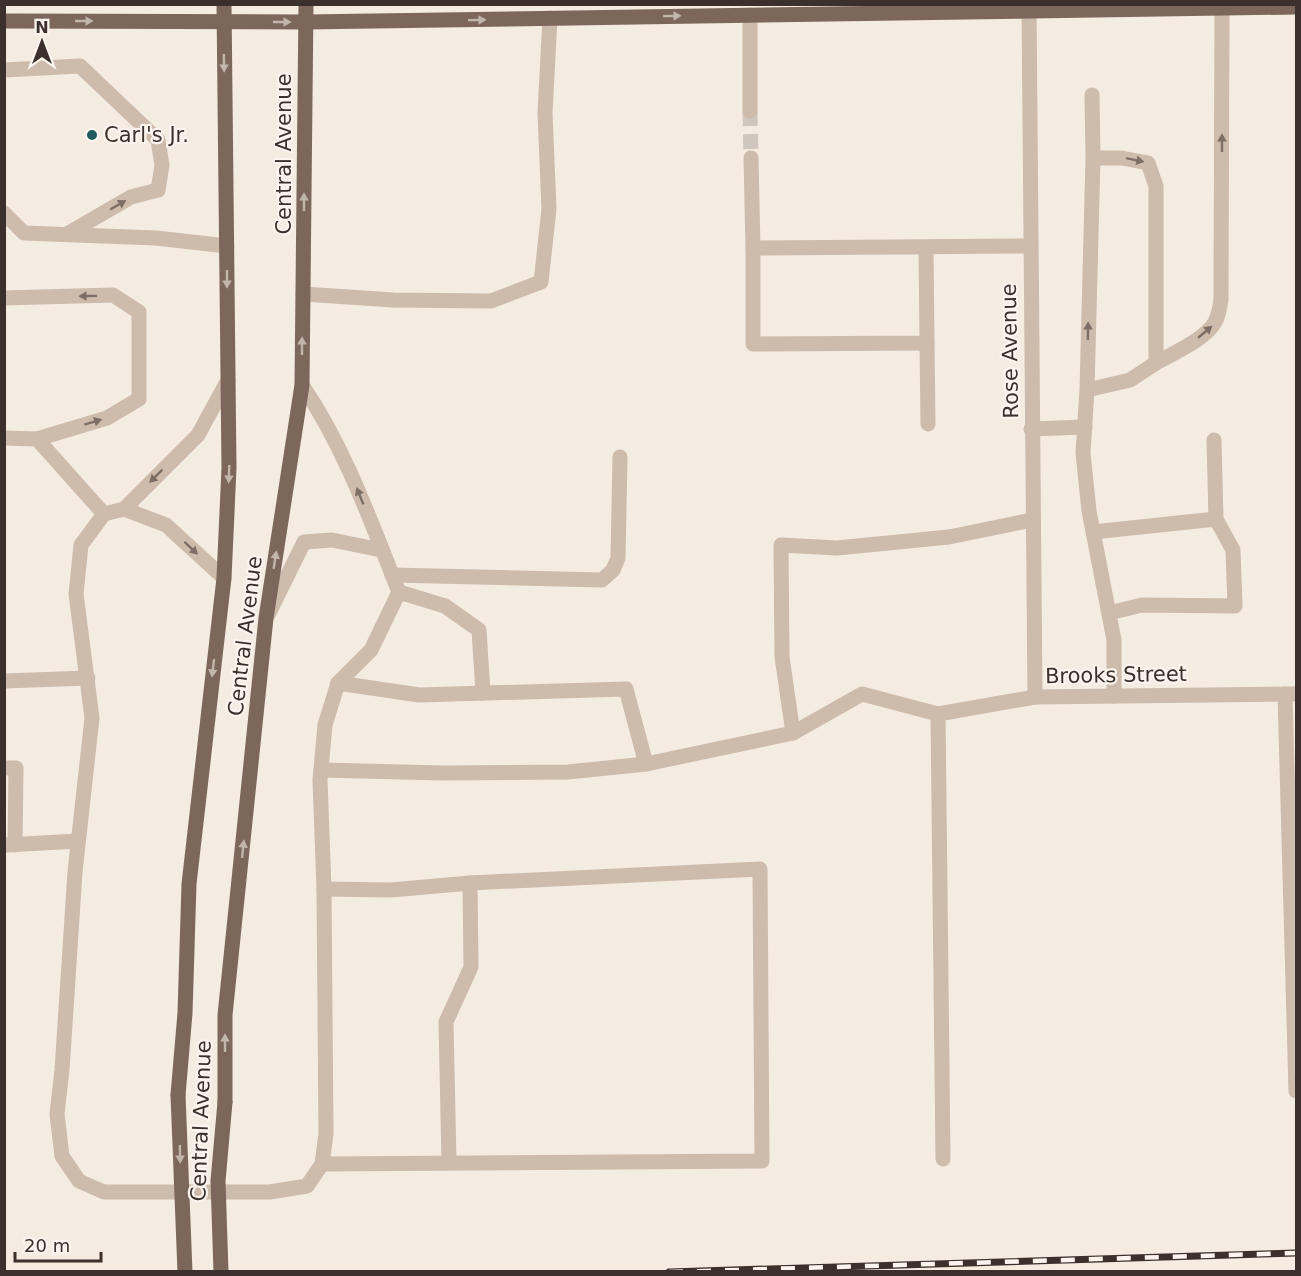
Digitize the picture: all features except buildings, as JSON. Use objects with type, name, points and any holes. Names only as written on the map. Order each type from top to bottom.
[{"type":"main road","name":"Central Avenue","points":[[185,1272],[178,1095],[185,1013],[189,884],[224,578],[229,468],[224,4]]},
{"type":"main road","name":"Central Avenue","points":[[221,1272],[218,1181],[225,1102],[225,1015],[266,618],[302,385],[306,4]]},
{"type":"main road","points":[[4,21],[306,22],[1029,8],[1296,7]]},
{"type":"street","name":"Rose Avenue","points":[[1029,8],[1035,697]]},
{"type":"street","points":[[1087,390],[1130,380],[1202,336],[1214,325],[1219,314],[1221,299],[1222,8]]},
{"type":"street","points":[[750,15],[750,111]]},
{"type":"street","points":[[303,294],[393,300],[491,301],[541,282],[549,209],[545,113],[550,18]]},
{"type":"street","points":[[4,70],[80,66],[158,140],[162,165],[158,190],[132,197],[67,234]]},
{"type":"street","points":[[1092,95],[1093,158],[1087,390],[1083,453],[1089,511],[1114,640],[1114,696]]},
{"type":"street","points":[[750,158],[753,344],[927,343]]},
{"type":"street","points":[[1093,158],[1122,158],[1148,163],[1156,186],[1156,363]]},
{"type":"street","points":[[4,213],[24,233],[156,238],[227,246]]},
{"type":"street","points":[[753,248],[1030,246]]},
{"type":"street","points":[[926,248],[928,424]]},
{"type":"street","points":[[4,298],[113,295],[139,312],[139,399],[107,418],[37,439],[4,438]]},
{"type":"street","points":[[228,380],[198,435],[124,508],[105,514],[81,545],[76,594],[92,718],[78,841],[57,1114],[62,1155],[79,1181],[105,1192],[270,1192],[307,1186],[322,1164],[326,1134],[321,770],[325,725],[338,682],[371,650],[399,592],[354,481],[318,408],[302,385]]},
{"type":"street","points":[[1031,429],[1085,427]]},
{"type":"street","points":[[37,439],[105,514]]},
{"type":"street","points":[[1109,613],[1142,605],[1235,606],[1233,549],[1216,519],[1214,440]]},
{"type":"street","points":[[392,575],[602,580],[613,570],[618,558],[620,457]]},
{"type":"street","points":[[124,508],[166,525],[224,578]]},
{"type":"street","points":[[1093,532],[1216,519]]},
{"type":"street","points":[[793,733],[782,657],[782,545],[837,548],[949,537],[1032,520]]},
{"type":"street","points":[[266,618],[304,542],[332,540],[381,550]]},
{"type":"street","points":[[399,592],[445,606],[480,630],[483,693]]},
{"type":"street","points":[[4,681],[88,678]]},
{"type":"street","points":[[338,682],[419,695],[626,689],[646,764]]},
{"type":"street","points":[[321,770],[443,773],[568,772],[646,764],[793,733],[862,693],[938,714],[943,1159]]},
{"type":"street","points":[[1291,694],[1296,1091]]},
{"type":"street","name":"Brooks Street","points":[[938,714],[1035,697],[1291,694]]},
{"type":"street","points":[[4,768],[16,768],[10,845],[78,841]]},
{"type":"street","points":[[322,1164],[762,1161],[760,869],[470,883],[391,890],[324,888]]},
{"type":"street","points":[[448,1162],[446,1023],[471,967],[470,883]]},
{"type":"tunnel","points":[[750,111],[751,158]]},
{"type":"railway","points":[[669,1272],[1296,1253]]},
{"type":"place","name":"Carl's Jr.","points":[[92,135]]}]
